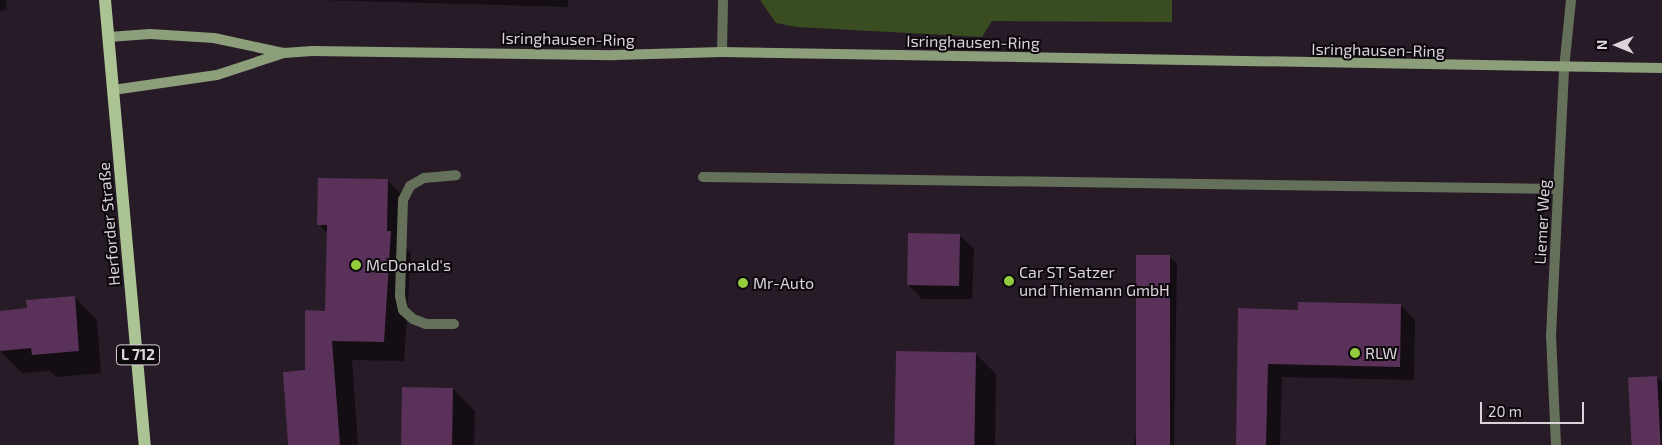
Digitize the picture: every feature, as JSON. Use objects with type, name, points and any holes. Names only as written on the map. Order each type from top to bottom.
[{"type":"main road","name":"Herforder Straße","points":[[105,0],[145,445]]},
{"type":"street","points":[[722,52],[723,0]]},
{"type":"street","name":"Liemer Weg","points":[[1556,445],[1551,336],[1564,68],[1571,0]]},
{"type":"street","name":"Isringhausen-Ring","points":[[109,37],[150,34],[214,38],[249,42],[284,52],[615,55],[722,52],[1564,68],[1662,68]]},
{"type":"street","name":"Isringhausen-Ring","points":[[113,90],[217,75],[284,52]]},
{"type":"street","points":[[454,324],[426,324],[412,319],[403,310],[400,296],[403,200],[410,186],[424,178],[456,175]]},
{"type":"street","points":[[703,177],[1558,189]]},
{"type":"green space","points":[[760,0],[1172,0],[1172,22],[992,21],[982,37],[796,27],[776,23]]},
{"type":"building","points":[[318,178],[388,179],[387,231],[391,231],[384,342],[332,341],[340,445],[288,445],[283,372],[305,370],[305,310],[325,311],[327,225],[317,225]]},
{"type":"building","points":[[908,233],[960,234],[959,286],[907,285]]},
{"type":"building","points":[[1136,255],[1170,255],[1170,445],[1136,445]]},
{"type":"building","points":[[75,296],[79,351],[32,355],[31,348],[0,351],[0,311],[27,308],[26,300]]},
{"type":"building","points":[[1298,302],[1401,304],[1400,367],[1268,364],[1266,445],[1236,445],[1238,308],[1298,310]]},
{"type":"building","points":[[896,351],[976,352],[974,445],[894,445]]},
{"type":"building","points":[[1657,376],[1661,445],[1632,445],[1628,378]]},
{"type":"building","points":[[402,387],[453,388],[452,445],[401,445]]},
{"type":"place","name":"McDonald's","points":[[356,265]]},
{"type":"place","name":"Car ST Satzer und Thiemann GmbH","points":[[1009,281]]},
{"type":"place","name":"Mr-Auto","points":[[743,283]]},
{"type":"place","name":"RLW","points":[[1355,353]]}]
